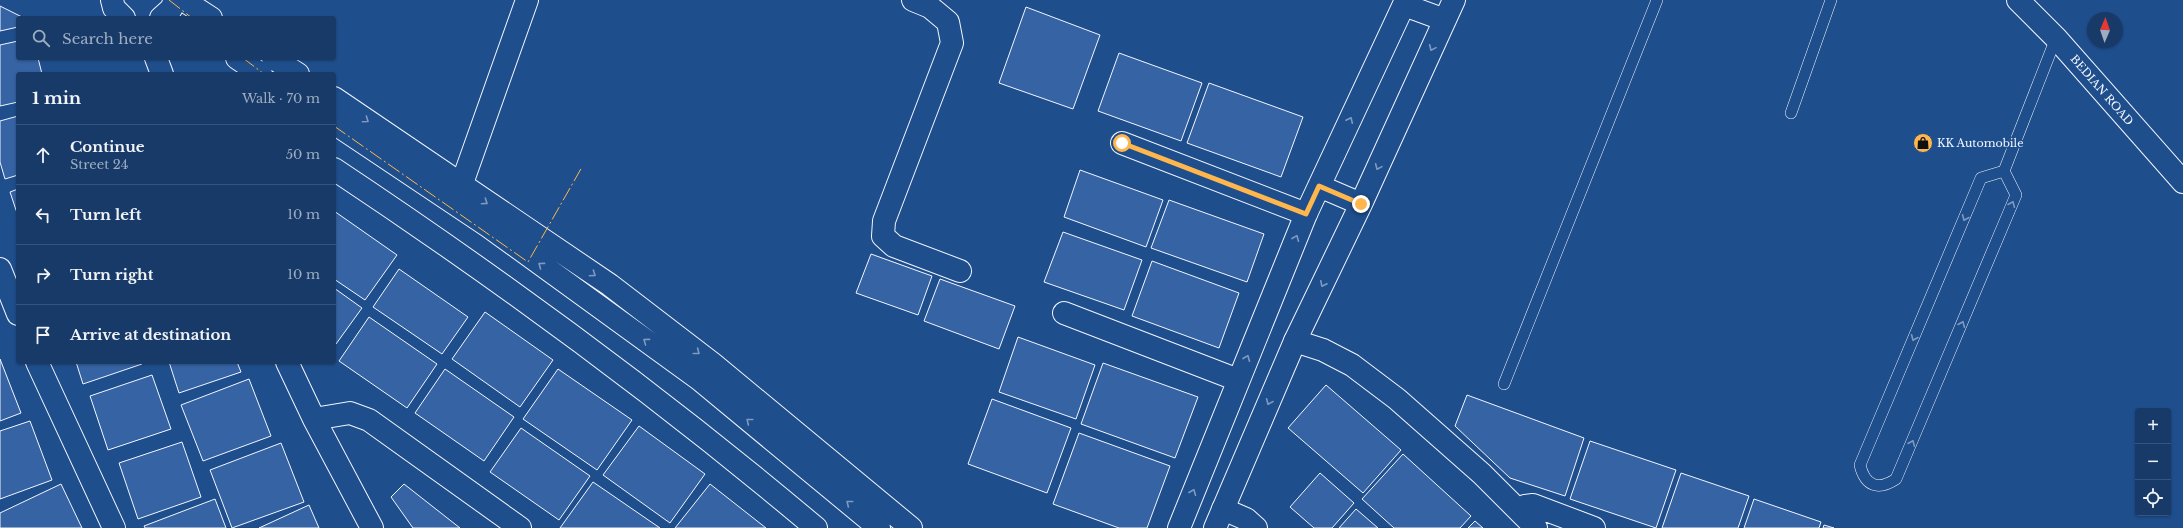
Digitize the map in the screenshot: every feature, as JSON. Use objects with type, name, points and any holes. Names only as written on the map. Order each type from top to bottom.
[{"type":"street","points":[[93,0],[116,9]]},
{"type":"street","points":[[183,0],[208,16]]},
{"type":"street","points":[[461,186],[527,0]]},
{"type":"street","points":[[913,0],[930,7],[948,22],[952,43],[884,221],[884,236],[894,246],[960,271]]},
{"type":"street","points":[[1256,528],[1246,519],[1219,518],[1295,341],[1361,204],[1454,0]]},
{"type":"street","name":"BEDIAN ROAD","points":[[2018,0],[2056,38],[2183,182]]},
{"type":"street","points":[[1178,528],[1306,214],[1405,3],[1445,20]]},
{"type":"street","points":[[157,60],[161,72]]},
{"type":"street","points":[[240,60],[258,72]]},
{"type":"street","points":[[277,60],[295,72]]},
{"type":"street","points":[[336,99],[461,186],[616,290],[713,364],[911,528]]},
{"type":"street","points":[[336,124],[488,226],[699,380],[879,528]]},
{"type":"street","points":[[1122,143],[1306,214]]},
{"type":"street","points":[[336,170],[499,282],[732,457],[816,528]]},
{"type":"street","points":[[1319,186],[1361,204]]},
{"type":"street","points":[[0,269],[16,309]]},
{"type":"street","points":[[1064,313],[1238,380]]},
{"type":"street","points":[[1295,341],[1323,350],[1352,365],[1397,399],[1482,474],[1536,528]]},
{"type":"street","points":[[38,364],[114,528]]},
{"type":"street","points":[[288,364],[314,419],[372,528]]},
{"type":"street","points":[[314,419],[350,413],[368,420],[520,528]]},
{"type":"street","points":[[1518,510],[1525,506],[1533,505],[1594,528]]},
{"type":"lane","points":[[1504,384],[1657,0]]},
{"type":"lane","points":[[1791,112],[1831,0]]},
{"type":"lane","points":[[2004,171],[1981,178],[1860,464],[1863,476],[1873,485],[1886,486],[1896,479],[2016,195],[2004,171],[2056,38]]},
{"type":"building","points":[[0,6],[20,16],[16,16],[16,27],[0,31]]},
{"type":"building","points":[[1026,7],[1100,35],[1073,109],[999,83]]},
{"type":"building","points":[[16,41],[16,60],[38,60],[42,72],[16,72],[16,102],[0,106],[0,45]]},
{"type":"building","points":[[1119,53],[1202,83],[1181,141],[1098,111]]},
{"type":"building","points":[[1209,83],[1303,117],[1281,177],[1187,143]]},
{"type":"building","points":[[16,117],[16,176],[5,179],[0,162],[0,121]]},
{"type":"building","points":[[1080,170],[1163,200],[1146,247],[1064,217]]},
{"type":"building","points":[[16,190],[16,210],[10,192]]},
{"type":"building","points":[[1169,200],[1264,234],[1247,282],[1151,248]]},
{"type":"building","points":[[336,212],[397,255],[365,300],[336,280]]},
{"type":"building","points":[[1063,232],[1142,260],[1124,310],[1044,282]]},
{"type":"building","points":[[871,254],[932,276],[918,315],[856,293]]},
{"type":"building","points":[[1152,261],[1239,293],[1219,348],[1132,316]]},
{"type":"building","points":[[399,269],[468,317],[442,354],[373,307]]},
{"type":"building","points":[[940,279],[1015,306],[999,349],[924,321]]},
{"type":"building","points":[[336,289],[362,308],[336,344]]},
{"type":"building","points":[[485,312],[553,360],[520,407],[452,359]]},
{"type":"building","points":[[369,317],[437,364],[407,408],[339,361]]},
{"type":"building","points":[[1018,337],[1095,365],[1076,419],[999,392]]},
{"type":"building","points":[[0,359],[21,413],[0,421]]},
{"type":"building","points":[[1103,363],[1198,397],[1175,458],[1081,424]]},
{"type":"building","points":[[77,364],[142,364],[83,384]]},
{"type":"building","points":[[170,364],[238,364],[241,372],[179,393]]},
{"type":"building","points":[[445,369],[514,417],[484,461],[415,413]]},
{"type":"building","points":[[558,369],[632,420],[597,470],[523,419]]},
{"type":"building","points":[[152,375],[171,429],[108,450],[90,396]]},
{"type":"building","points":[[249,379],[271,436],[203,461],[181,405]]},
{"type":"building","points":[[1326,385],[1401,450],[1363,493],[1288,428]]},
{"type":"building","points":[[1467,395],[1584,438],[1565,496],[1510,478],[1455,426]]},
{"type":"building","points":[[992,399],[1071,428],[1047,493],[968,464]]},
{"type":"building","points":[[30,421],[52,480],[0,499],[0,431]]},
{"type":"building","points":[[639,426],[705,474],[670,523],[603,475]]},
{"type":"building","points":[[521,428],[590,476],[559,520],[490,472]]},
{"type":"building","points":[[1079,433],[1170,466],[1147,528],[1119,528],[1053,504]]},
{"type":"building","points":[[1590,441],[1676,470],[1656,528],[1570,499]]},
{"type":"building","points":[[182,442],[201,497],[138,519],[119,463]]},
{"type":"building","points":[[281,443],[304,502],[232,528],[210,470]]},
{"type":"building","points":[[1403,454],[1471,516],[1460,528],[1394,528],[1362,499]]},
{"type":"building","points":[[1320,473],[1354,503],[1332,528],[1314,528],[1290,507]]},
{"type":"building","points":[[1681,473],[1749,496],[1738,528],[1662,528]]},
{"type":"building","points":[[593,482],[660,528],[560,528]]},
{"type":"building","points":[[61,484],[82,528],[0,528],[0,513]]},
{"type":"building","points":[[404,484],[460,528],[413,528],[391,497]]},
{"type":"building","points":[[710,484],[766,528],[675,528]]},
{"type":"building","points":[[215,499],[226,528],[145,528],[144,526]]},
{"type":"building","points":[[1754,499],[1821,522],[1819,528],[1744,528]]},
{"type":"building","points":[[309,505],[319,528],[259,528]]},
{"type":"building","points":[[1356,509],[1378,528],[1339,528]]},
{"type":"building","points":[[1475,521],[1483,528],[1468,528]]},
{"type":"building","points":[[1824,525],[1834,528],[1823,528]]},
{"type":"power","points":[[169,0],[189,16]]},
{"type":"power","points":[[246,60],[261,72]]},
{"type":"power","points":[[336,127],[528,262],[582,167]]},
{"type":"place","name":"KK Automobile","points":[[1923,143]]},
{"type":"route","points":[[1122,143],[1306,214],[1319,186],[1361,204]]}]
